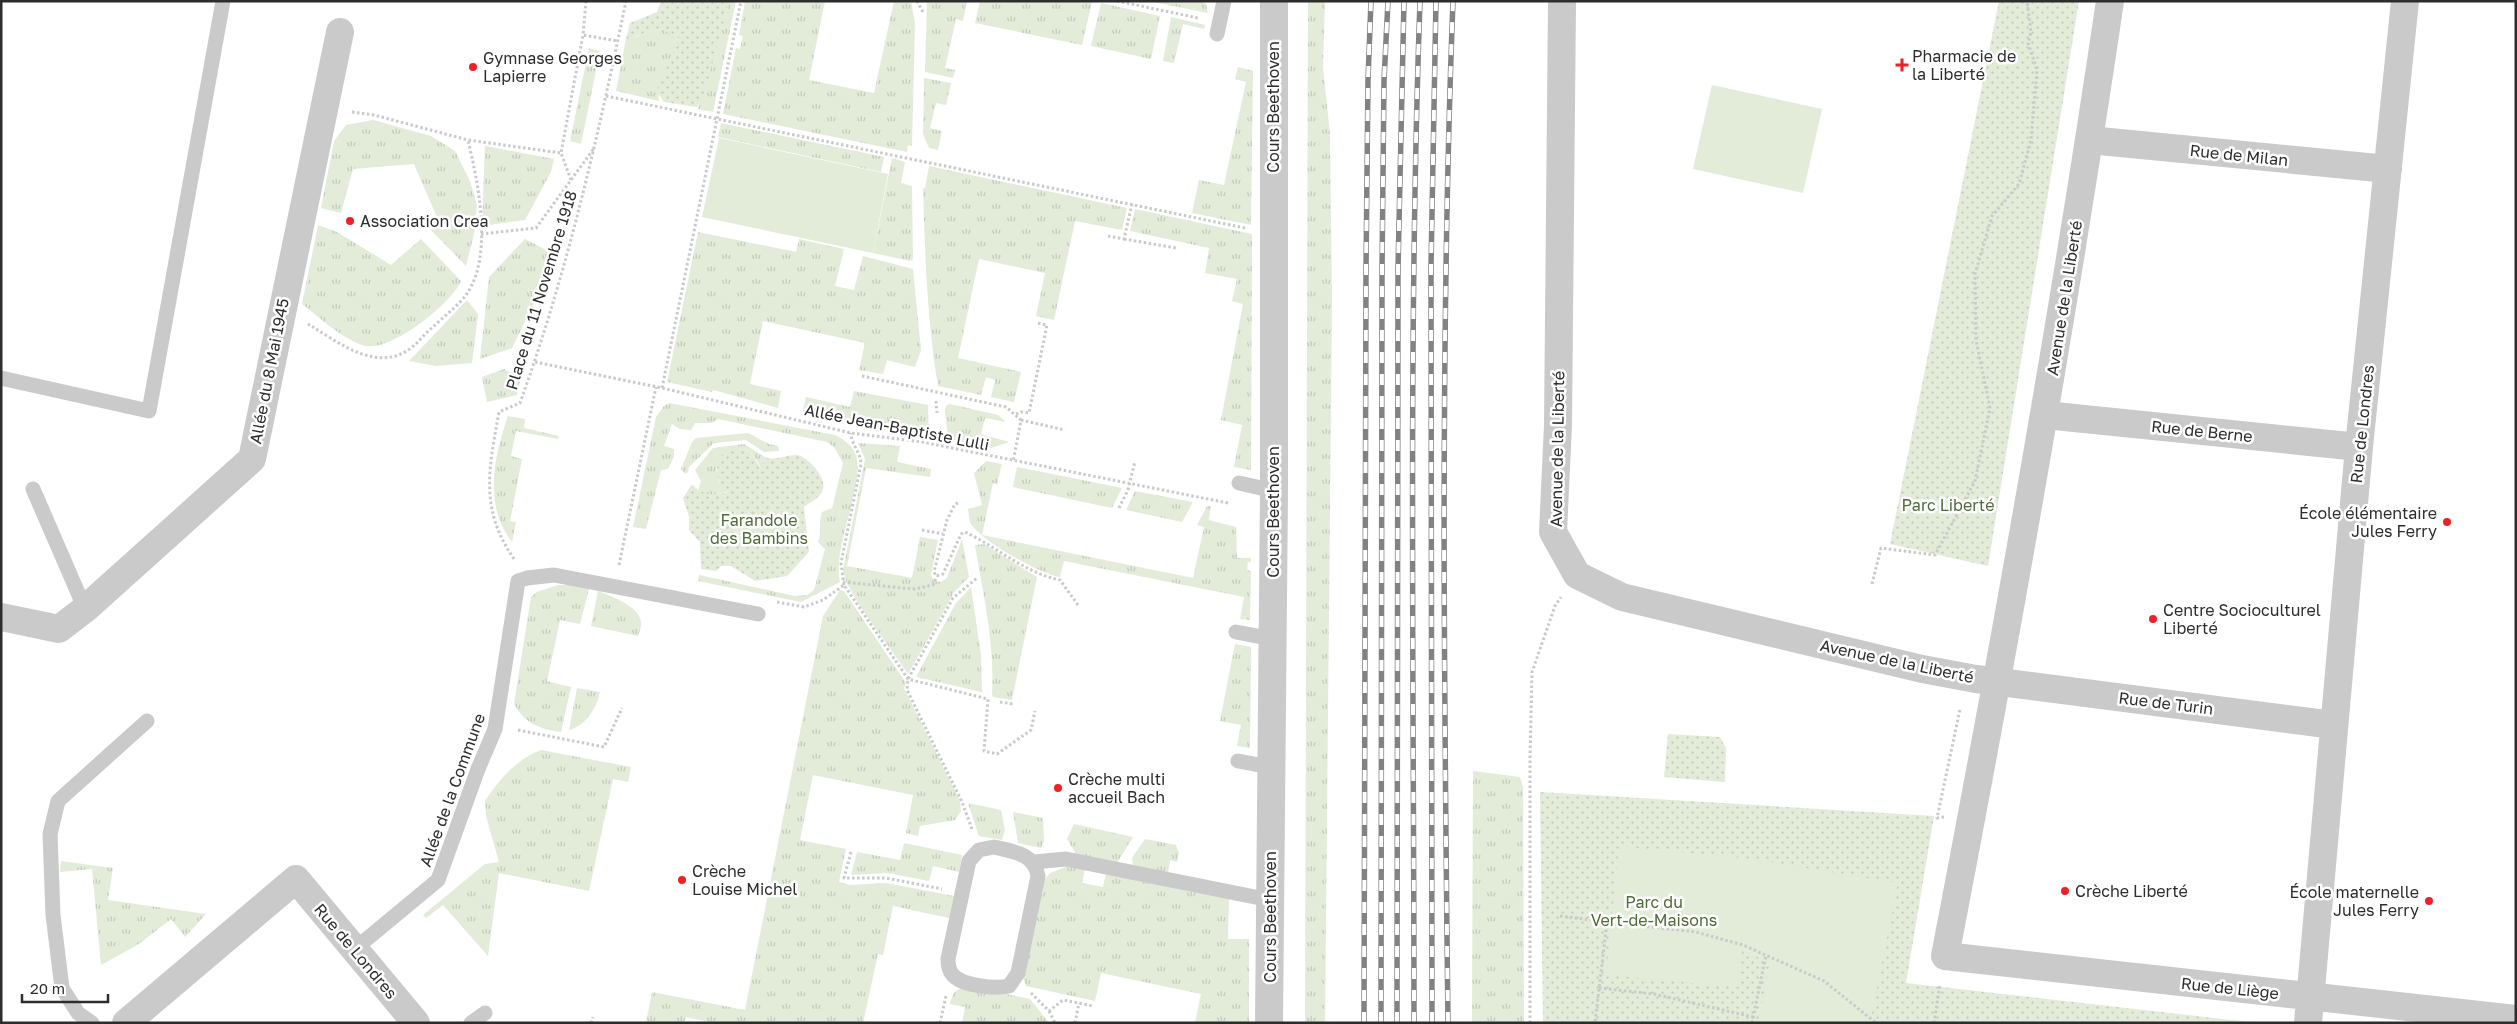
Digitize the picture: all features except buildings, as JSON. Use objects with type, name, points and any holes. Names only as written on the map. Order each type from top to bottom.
[{"type":"street","name":"Cours Beethoven","points":[[1269,1023],[1274,491],[1274,1]]},
{"type":"street","name":"Avenue de la Liberté","points":[[1562,1],[1558,425],[1553,532],[1577,575],[1622,597],[1922,669],[1998,682]]},
{"type":"street","name":"Avenue de la Liberté","points":[[1945,956],[1998,682],[2045,415],[2110,1]]},
{"type":"street","name":"Rue de Londres","points":[[2309,1010],[2359,448],[2404,1]]},
{"type":"street","name":"Allée du 8 Mai 1945","points":[[1,617],[60,628],[85,609],[252,459],[340,32]]},
{"type":"street","name":"Rue de Milan","points":[[2089,140],[2388,169]]},
{"type":"street","name":"Rue de Berne","points":[[2045,415],[2359,448]]},
{"type":"street","name":"Rue de Turin","points":[[1998,682],[2334,724]]},
{"type":"street","name":"Rue de Londres","points":[[126,1023],[296,879],[356,948],[416,1023]]},
{"type":"street","name":"Rue de Liège","points":[[1945,956],[2309,1010],[2516,1019]]},
{"type":"lane","points":[[1,378],[149,411],[223,1]]},
{"type":"lane","points":[[1217,34],[1224,1]]},
{"type":"lane","points":[[1239,483],[1274,491]]},
{"type":"lane","points":[[33,489],[85,609]]},
{"type":"lane","points":[[527,578],[554,575],[758,614]]},
{"type":"lane","name":"Allée de la Commune","points":[[356,948],[438,880],[478,769],[496,729],[518,581],[527,578]]},
{"type":"lane","points":[[1236,632],[1272,640]]},
{"type":"lane","points":[[92,1023],[78,1013],[62,988],[53,915],[50,834],[58,801],[147,721]]},
{"type":"lane","points":[[1238,761],[1270,767]]},
{"type":"lane","points":[[1034,862],[1038,876],[1018,973],[1009,986],[984,986],[962,981],[951,973],[948,959],[969,861],[979,850],[994,848],[1020,853],[1034,862],[1066,859],[1270,900]]},
{"type":"lane","points":[[472,1023],[485,1013]]},
{"type":"path","points":[[571,180],[561,153],[583,34],[586,1]]},
{"type":"path","points":[[596,145],[626,1]]},
{"type":"path","points":[[662,388],[741,1]]},
{"type":"path","points":[[917,1],[924,14]]},
{"type":"path","points":[[1117,1],[1206,19]]},
{"type":"path","points":[[1872,584],[1881,548],[1935,555],[1974,481],[1990,408],[1976,340],[1975,274],[1992,216],[2019,184],[2031,140],[2038,70],[2028,43],[2030,32],[2027,1]]},
{"type":"path","points":[[583,34],[618,41]]},
{"type":"path","points":[[606,96],[1246,228]]},
{"type":"path","points":[[324,107],[374,115],[468,140],[561,153]]},
{"type":"path","points":[[282,308],[357,354],[386,359],[411,349],[466,295],[475,273],[480,252],[481,234],[478,186],[468,140]]},
{"type":"path","name":"Place du 11 Novembre 1918","points":[[481,234],[536,228],[596,145]]},
{"type":"path","name":"Place du 11 Novembre 1918","points":[[527,578],[501,540],[491,509],[489,473],[499,412],[520,403],[535,362],[596,145]]},
{"type":"path","points":[[1124,239],[1132,204]]},
{"type":"path","points":[[1108,236],[1176,248]]},
{"type":"path","points":[[1016,414],[1020,412],[1029,413],[1047,325],[1036,323]]},
{"type":"path","name":"Allée Jean-Baptiste Lulli","points":[[535,362],[662,388],[851,433],[922,442],[1013,462],[1236,505]]},
{"type":"path","points":[[862,376],[1006,407],[1021,420],[1065,430]]},
{"type":"path","points":[[613,586],[656,387]]},
{"type":"path","points":[[936,401],[936,413]]},
{"type":"path","points":[[1013,462],[1021,420]]},
{"type":"path","points":[[851,433],[851,438],[861,456],[861,464],[841,564],[843,583],[908,680],[988,699],[984,751],[997,754],[1031,730],[1035,712]]},
{"type":"path","points":[[1119,508],[1130,484],[1134,461]]},
{"type":"path","points":[[937,576],[934,572],[947,520],[955,504],[958,503]]},
{"type":"path","points":[[922,530],[943,534]]},
{"type":"path","points":[[770,601],[804,606],[823,600],[843,583],[914,589],[933,585],[937,576],[943,574],[961,534],[965,532],[986,541],[1045,577],[1060,580],[1078,605]]},
{"type":"path","points":[[1530,1023],[1530,758],[1532,672],[1555,606],[1577,575]]},
{"type":"path","points":[[977,578],[953,598],[908,680],[907,690],[962,802],[979,850]]},
{"type":"path","points":[[1000,702],[1013,704]]},
{"type":"path","points":[[517,730],[604,747],[622,708]]},
{"type":"path","points":[[850,852],[844,878],[886,878],[962,892]]},
{"type":"path","points":[[1560,916],[1696,932],[1742,945],[1824,981],[1876,1023]]},
{"type":"path","points":[[1595,1023],[1607,922]]},
{"type":"path","points":[[1752,1023],[1766,955]]},
{"type":"path","points":[[1934,1023],[1945,956]]},
{"type":"path","points":[[1009,986],[1033,994],[1049,1011],[1055,1023]]},
{"type":"path","points":[[1599,988],[1654,994],[1753,1017]]},
{"type":"path","points":[[1049,1011],[1063,1000],[1093,1006]]},
{"type":"path","points":[[1075,1023],[1079,1003]]},
{"type":"path","points":[[592,1023],[593,1018]]},
{"type":"green space","points":[[661,1],[729,1],[703,99],[697,107],[664,102],[658,94],[658,87],[679,40],[677,36],[661,29],[626,39],[630,23],[657,12]]},
{"type":"green space","points":[[729,1],[736,1],[713,112],[698,109]]},
{"type":"green space","points":[[745,1],[825,1],[809,80],[874,93],[894,1],[911,1],[915,23],[912,146],[908,145],[907,152],[723,114],[736,48],[740,49],[743,36],[739,35]]},
{"type":"green space","points":[[927,1],[967,1],[963,21],[956,19],[945,68],[955,70],[953,78],[925,72]]},
{"type":"green space","points":[[980,1],[1092,2],[1082,45],[975,23]]},
{"type":"green space","points":[[1148,1],[1202,1],[1206,4],[1208,13]]},
{"type":"green space","points":[[1308,1],[1325,1],[1323,67],[1330,135],[1332,301],[1325,1023],[1305,1023]]},
{"type":"green space","name":"Parc Liberté","points":[[1999,1],[2079,1],[1988,566],[1890,544]]},
{"type":"green space","points":[[1101,3],[1160,16],[1151,59],[1091,46]]},
{"type":"green space","points":[[1171,17],[1205,25],[1204,29],[1183,24],[1174,63],[1163,61]]},
{"type":"green space","points":[[661,29],[677,36],[679,40],[658,91],[659,101],[616,91],[626,39]]},
{"type":"green space","points":[[589,48],[600,51],[581,144],[570,141]]},
{"type":"green space","points":[[1238,67],[1253,71],[1251,225],[1192,213],[1199,180],[1224,185],[1246,82],[1235,79]]},
{"type":"green space","points":[[924,78],[951,83],[946,105],[936,103],[930,128],[942,131],[938,150],[929,148],[923,134]]},
{"type":"green space","points":[[1712,85],[1822,109],[1803,193],[1693,169]]},
{"type":"green space","points":[[373,120],[431,136],[455,151],[470,181],[477,205],[474,234],[466,266],[431,230],[439,222],[414,164],[353,169],[341,213],[321,208],[334,141],[346,125]]},
{"type":"green space","points":[[721,123],[884,157],[881,172],[718,137]]},
{"type":"green space","points":[[719,138],[888,174],[873,253],[702,217]]},
{"type":"green space","points":[[485,146],[554,159],[551,172],[525,220],[482,226]]},
{"type":"green space","points":[[892,158],[905,162],[901,183],[912,186],[913,259],[910,261],[873,253]]},
{"type":"green space","points":[[929,166],[1127,208],[1122,230],[1075,221],[1054,320],[1036,316],[1045,273],[979,259],[958,358],[1021,372],[1014,402],[991,397],[995,380],[986,377],[981,395],[938,386],[927,287],[923,188],[925,188]]},
{"type":"green space","points":[[1135,209],[1252,234],[1251,470],[1234,467],[1242,425],[1221,420],[1243,304],[1232,301],[1237,279],[1205,273],[1209,248],[1130,231]]},
{"type":"green space","points":[[318,225],[337,232],[391,265],[421,239],[461,281],[446,301],[420,324],[391,341],[377,346],[358,344],[333,328],[302,304]]},
{"type":"green space","points":[[698,232],[796,252],[799,239],[844,249],[835,286],[854,290],[863,256],[913,269],[921,350],[915,367],[887,360],[883,374],[859,370],[865,343],[763,321],[750,384],[781,391],[778,408],[713,390],[712,392],[667,382]]},
{"type":"green space","points":[[525,239],[548,251],[541,289],[512,348],[480,359],[489,277]]},
{"type":"green space","points":[[467,300],[478,314],[472,363],[436,366],[409,361]]},
{"type":"green space","points":[[504,369],[521,377],[517,395],[487,402],[482,377]]},
{"type":"green space","points":[[854,391],[928,405],[929,438],[803,411],[806,397],[850,407]]},
{"type":"green space","points":[[669,403],[835,435],[849,444],[855,453],[857,479],[841,550],[840,582],[801,602],[698,581],[699,575],[795,596],[807,595],[814,590],[825,549],[818,542],[821,516],[822,512],[832,508],[843,463],[834,447],[827,442],[718,419],[712,423],[695,423],[691,430],[680,429],[672,424],[664,446],[674,449],[674,456],[668,469],[661,470],[646,529],[633,527],[656,417],[664,406]]},
{"type":"green space","points":[[950,404],[998,415],[1006,422],[985,418],[981,434],[1009,442],[991,448],[948,439],[945,410],[946,406]]},
{"type":"green space","points":[[508,416],[525,419],[524,428],[559,436],[558,439],[516,431],[511,456],[522,459],[510,521],[516,522],[512,542],[497,512],[494,496],[495,464]]},
{"type":"green space","points":[[748,433],[769,444],[778,446],[779,451],[764,452],[746,440],[714,443],[689,467],[688,472],[685,474],[681,469],[692,442],[696,438]]},
{"type":"green space","points":[[858,443],[900,446],[897,462],[931,469],[930,477],[866,468],[847,566],[912,578],[920,537],[938,540],[931,575],[934,581],[941,582],[947,578],[962,539],[969,577],[955,591],[908,674],[860,606],[847,584],[843,570],[865,459]]},
{"type":"green space","points":[[744,444],[765,457],[761,470],[750,451],[735,448],[716,468],[719,482],[730,491],[709,496],[698,491],[701,481],[695,470],[713,448]]},
{"type":"green space","name":"Farandole des Bambins","points":[[735,448],[750,451],[761,469],[765,457],[800,456],[815,468],[822,479],[822,492],[818,498],[804,507],[809,552],[787,576],[755,581],[731,566],[721,566],[716,571],[701,569],[700,542],[689,530],[689,517],[683,498],[692,484],[709,494],[729,492],[719,481],[717,468],[722,456]]},
{"type":"green space","points":[[986,461],[1002,464],[997,484],[993,483],[982,535],[971,524],[968,509],[982,505],[974,473]]},
{"type":"green space","points":[[1017,467],[1122,488],[1112,508],[1013,487]]},
{"type":"green space","points":[[1135,491],[1193,502],[1182,522],[1126,510]]},
{"type":"green space","points":[[1207,506],[1211,506],[1209,520],[1236,527],[1237,558],[1251,558],[1251,562],[1248,562],[1247,570],[1251,571],[1250,620],[1240,619],[1244,597],[1064,561],[1060,577],[1026,564],[982,535],[1193,578],[1204,527],[1197,525]]},
{"type":"green space","points":[[984,544],[1037,577],[1012,700],[993,697],[992,694],[990,638],[975,545]]},
{"type":"green space","points":[[558,585],[573,585],[589,589],[580,624],[560,620],[547,681],[571,687],[561,732],[540,727],[528,721],[514,704],[531,597],[537,592]]},
{"type":"green space","points":[[971,587],[981,655],[982,692],[916,677],[956,603]]},
{"type":"green space","points":[[840,590],[844,591],[906,683],[904,688],[960,801],[961,811],[955,820],[920,826],[918,836],[906,833],[913,795],[813,775],[800,840],[846,849],[839,882],[850,885],[886,883],[954,896],[949,918],[893,906],[883,955],[878,954],[863,1023],[713,1023],[686,1017],[684,1023],[646,1023],[652,992],[745,1010],[823,616]]},
{"type":"green space","points":[[598,591],[621,601],[636,612],[641,621],[638,636],[591,626]]},
{"type":"green space","points":[[1235,644],[1251,647],[1250,748],[1237,746],[1241,725],[1220,721]]},
{"type":"green space","points":[[577,688],[600,692],[593,711],[585,721],[569,730]]},
{"type":"green space","points":[[1668,734],[1720,737],[1726,748],[1725,782],[1664,777]]},
{"type":"green space","points":[[541,750],[631,767],[628,782],[613,779],[589,891],[499,873],[488,956],[443,905],[426,918],[423,915],[485,864],[499,862],[486,816],[485,801],[496,785],[516,764]]},
{"type":"green space","points":[[1473,771],[1520,777],[1523,787],[1524,1023],[1472,1023]]},
{"type":"green space","name":"Parc du Vert-de-Maisons","points":[[1540,792],[1934,816],[1906,983],[2258,1023],[1543,1023]]},
{"type":"green space","points":[[968,803],[1001,810],[1005,830],[1002,840],[979,836]]},
{"type":"green space","points":[[1013,812],[1043,818],[1044,841],[1041,848],[1018,843]]},
{"type":"green space","points":[[1074,824],[1133,837],[1117,863],[1076,854],[1067,839]]},
{"type":"green space","points":[[1145,839],[1176,845],[1179,853],[1177,862],[1170,860],[1168,873],[1133,866],[1132,858]]},
{"type":"green space","points":[[904,843],[962,855],[959,872],[933,866],[929,881],[887,873],[851,875],[857,852],[900,860]]},
{"type":"green space","points":[[1619,846],[1753,859],[1898,883],[1870,1023],[1758,1023],[1770,963],[1742,950],[1738,987],[1606,975]]},
{"type":"green space","points":[[61,861],[113,868],[108,900],[206,914],[185,937],[171,919],[139,944],[101,965],[92,869],[60,872]]},
{"type":"green space","points":[[1068,866],[1085,868],[1082,883],[1103,887],[1106,873],[1229,897],[1228,939],[1249,939],[1249,1023],[1195,1023],[1201,994],[1101,973],[1095,1001],[1026,986],[1022,975],[1045,879],[1050,873]]},
{"type":"green space","points":[[970,986],[1030,999],[1049,1023],[962,1023],[965,1007],[950,1004],[952,996],[956,991]]},
{"type":"railway","points":[[1364,1023],[1366,271],[1368,79],[1371,1]]},
{"type":"railway","points":[[1381,1023],[1382,271],[1384,81],[1388,1]]},
{"type":"railway","points":[[1397,1023],[1398,269],[1404,1]]},
{"type":"railway","points":[[1414,1023],[1412,512],[1414,256],[1420,1]]},
{"type":"railway","points":[[1432,1023],[1431,267],[1436,1]]},
{"type":"railway","points":[[1448,1023],[1444,512],[1446,256],[1453,1]]},
{"type":"place","name":"Pharmacie de la Liberté","points":[[1902,65]]},
{"type":"place","name":"Gymnase Georges Lapierre","points":[[473,67]]},
{"type":"place","name":"Association Crea","points":[[350,221]]},
{"type":"place","name":"École élémentaire Jules Ferry","points":[[2447,522]]},
{"type":"place","name":"Centre Socioculturel Liberté","points":[[2153,619]]},
{"type":"place","name":"Crèche multi accueil Bach","points":[[1058,788]]},
{"type":"place","name":"Crèche Louise Michel","points":[[682,880]]},
{"type":"place","name":"Crèche Liberté","points":[[2065,891]]},
{"type":"place","name":"École maternelle Jules Ferry","points":[[2429,901]]}]
